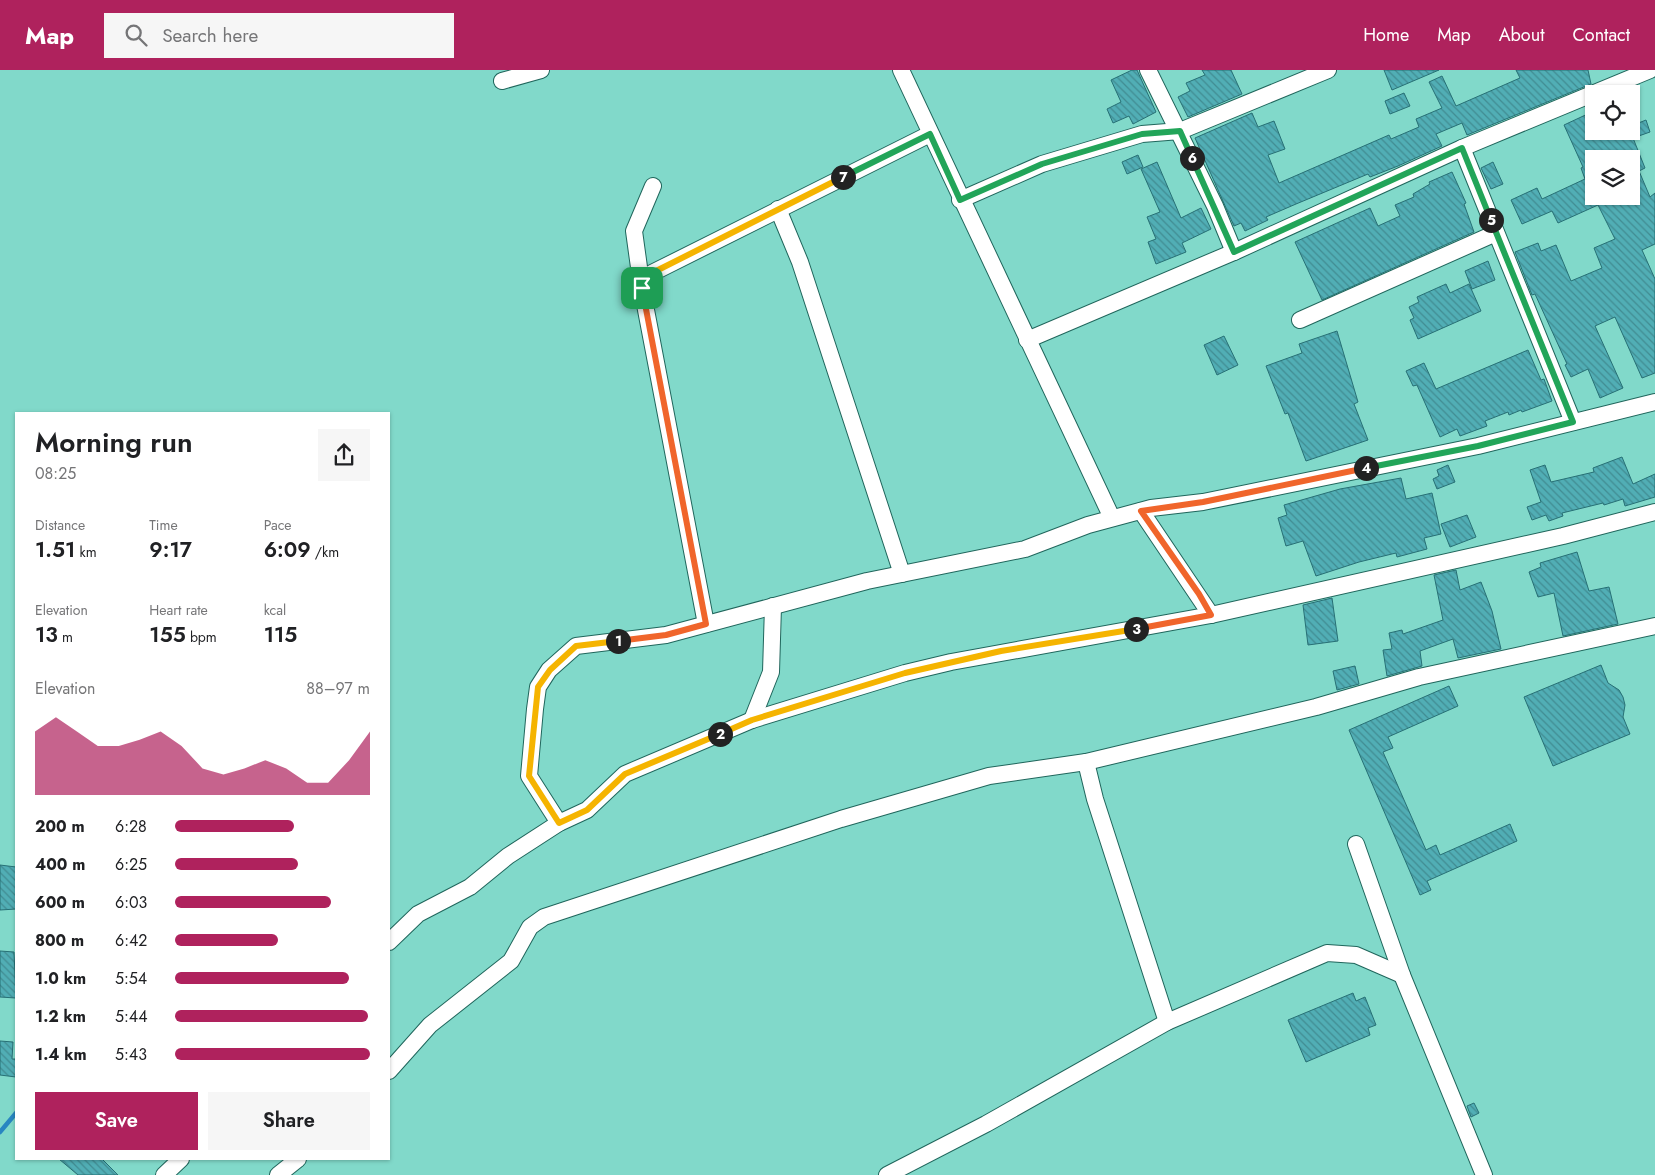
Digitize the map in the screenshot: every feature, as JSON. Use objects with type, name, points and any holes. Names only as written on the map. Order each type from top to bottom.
[{"type":"street","points":[[502,81],[541,70]]},
{"type":"street","points":[[901,70],[960,200],[1112,518]]},
{"type":"street","points":[[1148,70],[1180,131],[1234,252]]},
{"type":"street","points":[[1027,340],[1234,252],[1462,148],[1650,70]]},
{"type":"street","points":[[960,200],[1042,164],[1142,134],[1180,131],[1321,72]]},
{"type":"street","points":[[642,288],[652,273],[930,134]]},
{"type":"street","points":[[1462,148],[1573,422]]},
{"type":"street","points":[[653,186],[634,231],[642,288],[706,624]]},
{"type":"street","points":[[778,209],[800,262],[902,574]]},
{"type":"street","points":[[1300,320],[1496,233]]},
{"type":"street","points":[[559,823],[529,776],[538,687],[550,670],[576,646],[666,635],[902,574],[1025,549],[1112,518],[1141,511],[1203,502],[1478,446],[1655,402]]},
{"type":"street","points":[[1141,511],[1199,594],[1211,615]]},
{"type":"street","points":[[390,941],[418,914],[470,887],[508,856],[559,823],[587,810],[625,774],[752,720],[905,673],[952,662],[1001,651],[1211,615],[1563,536],[1655,512]]},
{"type":"street","points":[[752,720],[771,672],[773,606]]},
{"type":"street","points":[[390,1070],[430,1026],[511,960],[530,926],[544,917],[841,819],[979,779],[1086,762],[1316,707],[1419,677],[1655,626]]},
{"type":"street","points":[[1086,762],[1095,799],[1167,1022]]},
{"type":"street","points":[[1356,844],[1402,975],[1484,1175]]},
{"type":"street","points":[[887,1175],[986,1124],[1167,1022],[1327,953],[1356,955],[1402,975]]},
{"type":"street","points":[[164,1175],[180,1160]]},
{"type":"street","points":[[278,1175],[297,1160]]},
{"type":"building","points":[[1132,70],[1137,70],[1156,112],[1133,124],[1129,116],[1113,123],[1107,109],[1121,102],[1111,80]]},
{"type":"building","points":[[1202,70],[1231,70],[1242,94],[1188,117],[1178,97],[1190,91],[1186,83],[1205,75]]},
{"type":"building","points":[[1384,70],[1439,70],[1392,90]]},
{"type":"building","points":[[1516,70],[1588,70],[1591,84],[1467,135],[1462,123],[1436,134],[1442,146],[1398,166],[1370,177],[1368,174],[1296,204],[1266,217],[1268,220],[1245,231],[1241,223],[1234,226],[1195,138],[1252,113],[1258,127],[1274,121],[1285,149],[1268,155],[1279,183],[1389,135],[1391,139],[1419,127],[1416,119],[1442,108],[1429,82],[1442,76],[1456,106],[1520,78]]},
{"type":"building","points":[[1404,93],[1410,106],[1390,114],[1385,101]]},
{"type":"building","points":[[1585,115],[1585,140],[1634,140],[1638,150],[1585,150],[1585,179],[1581,168],[1583,167],[1564,125]]},
{"type":"building","points":[[1646,120],[1650,132],[1640,136],[1640,122]]},
{"type":"building","points":[[1138,155],[1143,167],[1127,174],[1122,162]]},
{"type":"building","points":[[1640,156],[1645,168],[1640,170]]},
{"type":"building","points":[[1157,162],[1181,218],[1201,208],[1211,229],[1182,243],[1186,252],[1156,264],[1148,242],[1156,239],[1147,217],[1160,212],[1141,169]]},
{"type":"building","points":[[1493,162],[1503,184],[1491,189],[1481,168]]},
{"type":"building","points":[[1452,172],[1466,203],[1464,204],[1474,232],[1322,300],[1295,242],[1370,208],[1378,226],[1400,216],[1395,205],[1414,197],[1413,194],[1430,184],[1429,182]]},
{"type":"building","points":[[1640,173],[1650,197],[1655,193],[1655,244],[1642,250],[1655,279],[1655,373],[1642,378],[1615,317],[1595,326],[1623,388],[1600,398],[1588,369],[1571,377],[1565,365],[1567,364],[1535,294],[1532,295],[1515,252],[1538,243],[1541,251],[1556,245],[1571,281],[1602,268],[1594,248],[1615,239],[1598,205],[1640,205]]},
{"type":"building","points":[[1585,179],[1585,205],[1598,205],[1558,223],[1552,211],[1522,224],[1511,200],[1537,188],[1542,199]]},
{"type":"building","points":[[1488,261],[1495,280],[1472,289],[1465,271]]},
{"type":"building","points":[[1446,284],[1450,293],[1469,284],[1481,311],[1418,339],[1410,320],[1414,318],[1409,307],[1419,302],[1417,297]]},
{"type":"building","points":[[1337,331],[1358,402],[1354,404],[1368,440],[1306,461],[1288,413],[1285,414],[1266,366],[1302,353],[1299,344]]},
{"type":"building","points":[[1224,336],[1238,365],[1217,375],[1204,345]]},
{"type":"building","points":[[1528,350],[1541,380],[1544,379],[1552,401],[1522,412],[1521,410],[1509,415],[1508,412],[1485,421],[1487,426],[1460,436],[1457,429],[1440,437],[1417,385],[1413,386],[1406,371],[1424,363],[1436,389]]},
{"type":"building","points":[[1622,457],[1633,484],[1655,474],[1655,497],[1625,506],[1623,499],[1604,505],[1603,503],[1562,513],[1563,516],[1549,521],[1546,515],[1532,520],[1527,507],[1541,502],[1530,470],[1545,465],[1551,482],[1594,472],[1593,468]]},
{"type":"building","points":[[1448,465],[1455,482],[1437,489],[1433,479],[1439,476],[1437,470]]},
{"type":"building","points":[[1401,478],[1406,499],[1432,493],[1441,534],[1424,538],[1427,549],[1397,557],[1396,553],[1359,562],[1316,576],[1303,541],[1286,546],[1278,518],[1287,515],[1284,505],[1340,489]]},
{"type":"building","points":[[1467,515],[1476,537],[1450,547],[1441,524]]},
{"type":"building","points":[[1577,552],[1589,591],[1609,587],[1618,624],[1563,636],[1554,593],[1538,597],[1529,572],[1541,567],[1540,563]]},
{"type":"building","points":[[1456,570],[1460,590],[1481,582],[1492,611],[1501,649],[1458,658],[1453,639],[1420,651],[1422,666],[1387,676],[1383,650],[1392,649],[1389,633],[1402,630],[1403,634],[1443,620],[1434,575]]},
{"type":"building","points":[[1332,598],[1338,641],[1308,645],[1303,605]]},
{"type":"building","points":[[1601,665],[1608,683],[1619,690],[1623,697],[1625,705],[1623,717],[1630,734],[1553,766],[1524,697]]},
{"type":"building","points":[[1355,666],[1359,684],[1337,690],[1333,671]]},
{"type":"building","points":[[1449,686],[1458,706],[1388,737],[1393,748],[1383,752],[1426,850],[1436,845],[1440,855],[1510,824],[1517,841],[1427,881],[1431,890],[1420,895],[1349,730]]},
{"type":"building","points":[[0,865],[15,867],[15,909],[0,910]]},
{"type":"building","points":[[0,951],[14,952],[15,998],[0,997]]},
{"type":"building","points":[[1353,993],[1356,1001],[1365,997],[1376,1025],[1368,1028],[1370,1035],[1306,1062],[1288,1020]]},
{"type":"building","points":[[0,1041],[13,1042],[12,1059],[15,1059],[15,1077],[0,1075]]},
{"type":"building","points":[[1474,1103],[1479,1113],[1471,1117],[1467,1106]]},
{"type":"building","points":[[60,1160],[103,1160],[118,1175],[78,1175]]},
{"type":"waterway","points":[[0,1132],[15,1114]]},
{"type":"route","points":[[1180,131],[1234,252],[1462,148],[1573,422],[1478,446],[1203,502],[1151,508],[1141,511],[1199,594],[1211,615],[1001,651],[952,662],[905,673],[752,720],[625,774],[587,810],[559,823],[529,776],[538,687],[550,670],[576,646],[666,635],[706,624],[642,288],[652,273],[930,134],[960,200],[1042,164],[1142,134],[1180,131]]}]
